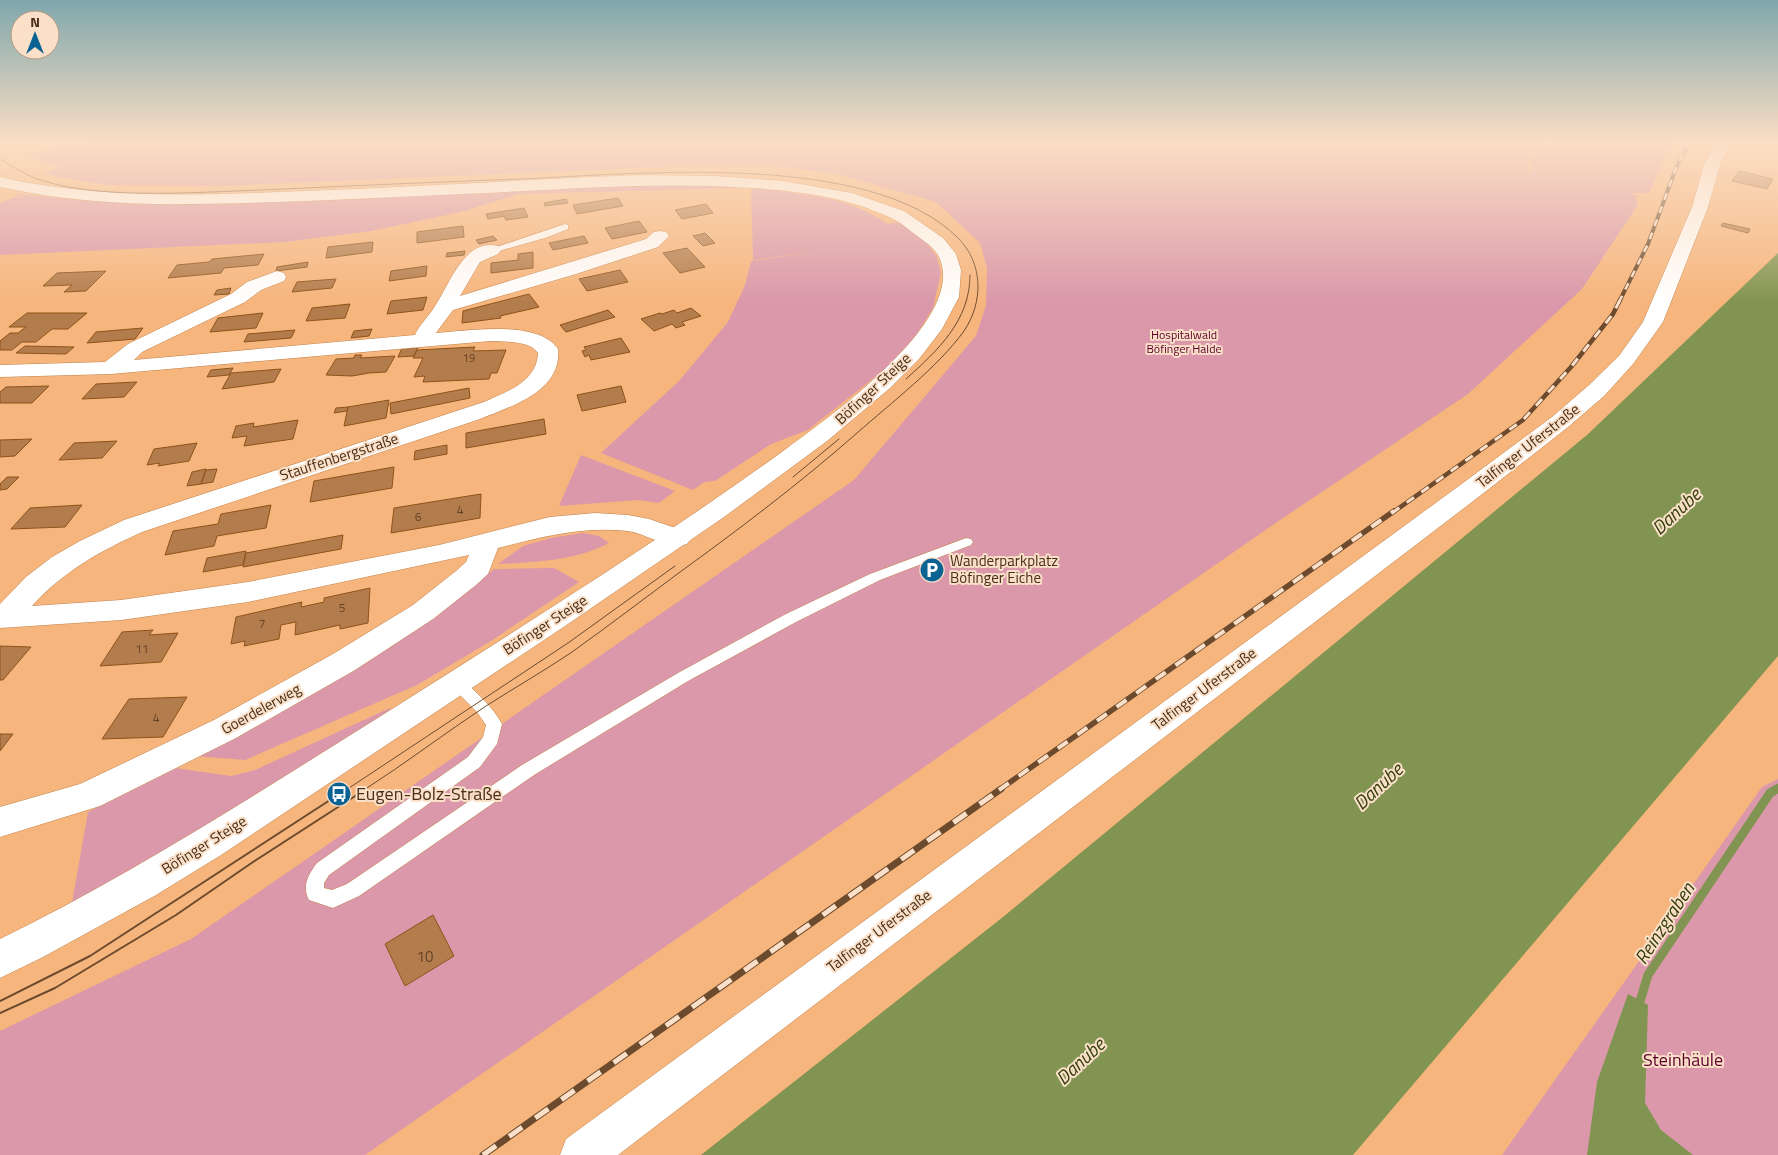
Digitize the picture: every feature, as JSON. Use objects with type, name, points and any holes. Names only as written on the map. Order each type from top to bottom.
[{"type":"street","name":"Böfinger Steige","points":[[72,195],[87,197],[210,200],[323,195]]},
{"type":"street","name":"Böfinger Steige","points":[[0,958],[164,871],[457,683],[678,538],[837,423],[897,370],[932,330],[946,310],[952,287],[952,269],[945,252],[931,236],[912,220],[884,207],[840,195]]},
{"type":"street","name":"Talfinger Uferstraße","points":[[582,1155],[1560,422],[1596,391],[1626,360],[1652,322],[1703,195]]},
{"type":"street","points":[[446,306],[569,270],[652,243],[660,236]]},
{"type":"street","points":[[424,339],[428,329],[446,306],[473,258],[492,250]]},
{"type":"street","points":[[111,368],[135,348],[238,298],[254,286],[277,277]]},
{"type":"street","name":"Stauffenbergstraße","points":[[0,371],[111,368],[490,334],[516,336],[541,343],[548,349],[549,364],[540,379],[526,389],[501,402],[446,422],[148,520],[114,534],[65,562],[36,584],[2,618]]},
{"type":"street","points":[[2,618],[121,610],[248,592],[439,554],[550,526],[595,521],[640,525],[678,538]]},
{"type":"street","name":"Goerdelerweg","points":[[0,822],[88,796],[225,729],[344,662],[424,612],[466,578],[478,566],[487,542]]},
{"type":"lane","points":[[492,250],[545,235],[565,227]]},
{"type":"lane","points":[[457,683],[483,708],[494,724],[491,739],[474,762],[323,869],[314,881],[315,894],[332,899],[360,886],[528,770],[683,677],[791,618],[875,577],[966,542]]},
{"type":"green space","points":[[14,195],[89,201],[159,203],[371,195],[516,195],[461,212],[371,231],[285,242],[0,255],[0,203],[16,197],[29,198]]},
{"type":"green space","points":[[751,195],[809,195],[827,198],[859,208],[887,224],[902,222],[926,242],[937,257],[941,273],[933,308],[915,337],[884,370],[808,430],[771,444],[715,481],[704,482],[693,490],[601,453],[679,381],[728,322],[745,285],[751,261],[826,250],[753,260]]},
{"type":"green space","name":"Hospitalwald Böfinger Halde","points":[[911,195],[1636,195],[1637,206],[1582,289],[1468,394],[1280,520],[365,1155],[0,1155],[0,1031],[191,939],[854,480],[976,336],[986,305],[987,268],[980,243],[936,202]]},
{"type":"green space","points":[[581,455],[675,491],[659,503],[638,500],[559,506]]},
{"type":"green space","points":[[583,533],[599,536],[609,543],[582,554],[555,560],[498,564],[523,546],[551,538]]},
{"type":"green space","points":[[554,568],[579,582],[491,641],[417,685],[245,760],[194,756],[418,626],[494,569]]},
{"type":"green space","points":[[390,708],[395,713],[171,849],[72,903],[88,812],[175,768],[231,776],[255,770]]},
{"type":"green space","name":"Steinhäule","points":[[1778,779],[1778,1155],[1502,1155],[1762,787]]},
{"type":"water","name":"Danube","points":[[1778,253],[1778,656],[1353,1155],[701,1155],[1003,917],[1587,435]]},
{"type":"water","points":[[1628,994],[1648,1005],[1645,1103],[1661,1130],[1693,1155],[1587,1155],[1597,1082]]},
{"type":"building","points":[[618,198],[623,206],[577,214],[573,205]]},
{"type":"building","points":[[566,199],[568,203],[545,206],[544,203]]},
{"type":"building","points":[[706,204],[713,213],[682,219],[675,210]]},
{"type":"building","points":[[524,208],[528,217],[506,220],[504,216],[488,219],[486,214]]},
{"type":"building","points":[[639,221],[647,232],[612,239],[605,228]]},
{"type":"building","points":[[1723,223],[1750,229],[1748,233],[1721,226]]},
{"type":"building","points":[[463,226],[464,237],[417,243],[417,232]]},
{"type":"building","points":[[705,233],[715,243],[703,246],[693,236]]},
{"type":"building","points":[[493,236],[497,240],[479,244],[476,240]]},
{"type":"building","points":[[584,236],[588,243],[553,250],[549,243]]},
{"type":"building","points":[[373,242],[372,252],[326,258],[328,247]]},
{"type":"building","points":[[687,248],[705,267],[680,273],[663,253]]},
{"type":"building","points":[[465,251],[464,255],[446,257],[447,253]]},
{"type":"building","points":[[533,252],[533,268],[491,273],[491,263],[518,260],[518,254]]},
{"type":"building","points":[[264,254],[258,265],[224,268],[221,273],[168,278],[177,265],[209,262],[212,259]]},
{"type":"building","points":[[308,262],[307,267],[276,271],[277,267]]},
{"type":"building","points":[[427,266],[426,276],[389,281],[391,271]]},
{"type":"building","points":[[620,270],[628,282],[587,291],[579,279]]},
{"type":"building","points":[[106,271],[86,291],[64,292],[72,285],[43,286],[57,273]]},
{"type":"building","points":[[336,279],[332,288],[292,292],[297,282]]},
{"type":"building","points":[[231,288],[229,294],[214,295],[217,290]]},
{"type":"building","points":[[529,294],[539,307],[500,316],[501,318],[462,323],[463,311]]},
{"type":"building","points":[[427,297],[423,310],[387,314],[391,301]]},
{"type":"building","points":[[350,304],[345,318],[306,321],[312,308]]},
{"type":"building","points":[[691,308],[701,316],[682,322],[685,325],[676,328],[672,324],[654,331],[641,319],[674,310],[677,313]]},
{"type":"building","points":[[608,310],[615,317],[566,332],[560,325]]},
{"type":"building","points":[[27,313],[87,313],[68,329],[52,329],[36,342],[22,342],[12,350],[0,350],[0,341],[10,333],[18,333],[26,327],[9,327]]},
{"type":"building","points":[[263,313],[256,328],[210,332],[218,318]]},
{"type":"building","points":[[143,328],[135,339],[87,343],[96,332]]},
{"type":"building","points":[[372,329],[369,336],[351,338],[354,331]]},
{"type":"building","points":[[295,330],[291,338],[244,342],[248,334]]},
{"type":"building","points":[[621,338],[630,352],[591,360],[589,355],[585,357],[582,351],[586,350],[584,347]]},
{"type":"building","points":[[25,346],[74,347],[66,354],[16,353]]},
{"type":"building","points":[[418,347],[414,356],[398,357],[402,348]]},
{"type":"building","points":[[475,347],[473,351],[506,350],[497,373],[491,373],[489,379],[423,382],[425,376],[414,377],[423,358],[413,358],[417,350]]},
{"type":"building","points":[[355,355],[362,355],[360,358],[395,356],[386,372],[352,376],[326,375],[336,359],[354,358]]},
{"type":"building","points":[[233,368],[229,375],[207,377],[211,370]]},
{"type":"building","points":[[281,369],[274,382],[222,389],[231,373]]},
{"type":"building","points":[[137,382],[124,397],[82,399],[96,384]]},
{"type":"building","points":[[49,386],[32,403],[0,403],[0,392],[6,387]]},
{"type":"building","points":[[621,386],[626,402],[582,411],[577,395]]},
{"type":"building","points":[[469,388],[470,398],[391,414],[390,403]]},
{"type":"building","points":[[389,400],[386,418],[344,426],[348,407]]},
{"type":"building","points":[[348,407],[347,411],[334,413],[336,408]]},
{"type":"building","points":[[544,419],[546,434],[466,448],[466,433]]},
{"type":"building","points":[[298,420],[293,439],[244,446],[247,436],[232,438],[236,426],[254,423],[253,427]]},
{"type":"building","points":[[32,439],[15,456],[0,457],[0,440]]},
{"type":"building","points":[[117,441],[102,458],[59,460],[74,443]]},
{"type":"building","points":[[197,443],[189,461],[158,466],[160,463],[147,465],[154,449]]},
{"type":"building","points":[[447,445],[447,454],[414,460],[415,451]]},
{"type":"building","points":[[394,467],[392,488],[310,502],[314,481]]},
{"type":"building","points":[[206,469],[201,484],[187,486],[192,472]]},
{"type":"building","points":[[217,469],[213,482],[201,484],[206,470]]},
{"type":"building","points":[[7,477],[19,477],[7,489],[0,490],[0,484]]},
{"type":"building","points":[[481,494],[480,518],[391,533],[394,508]]},
{"type":"building","points":[[82,505],[65,527],[11,529],[30,508]]},
{"type":"building","points":[[271,505],[266,528],[217,536],[214,546],[165,555],[173,531],[218,524],[221,514]]},
{"type":"building","points":[[343,535],[341,549],[243,567],[246,553]]},
{"type":"building","points":[[246,551],[243,565],[203,572],[207,558]]},
{"type":"building","points":[[370,588],[368,623],[340,629],[340,625],[295,635],[296,622],[281,625],[279,639],[244,646],[245,641],[231,644],[236,617],[302,602],[301,607],[324,602],[324,598]]},
{"type":"building","points":[[153,630],[149,635],[178,633],[161,662],[100,666],[122,632]]},
{"type":"building","points":[[0,646],[31,647],[3,680],[0,680]]},
{"type":"building","points":[[187,697],[163,737],[102,739],[129,699]]},
{"type":"building","points":[[0,734],[13,734],[0,751]]},
{"type":"building","points":[[433,915],[454,956],[405,986],[385,944]]},
{"type":"waterway","name":"Reinzgraben","points":[[1638,1008],[1648,975],[1770,793],[1777,789]]},
{"type":"tram line","points":[[364,790],[486,706],[572,652],[722,541],[835,452],[914,384],[941,358],[964,331],[975,307],[978,283],[972,259],[958,238],[919,210],[879,195]]},
{"type":"tram line","points":[[906,379],[950,333],[964,307],[969,291],[970,275]]},
{"type":"tram line","points":[[793,477],[839,439]]},
{"type":"tram line","points":[[346,790],[568,643],[675,566]]},
{"type":"tram line","points":[[0,1001],[90,956],[347,789]]},
{"type":"tram line","points":[[0,1013],[55,988],[176,915],[253,862],[366,789]]},
{"type":"railway","points":[[1392,513],[1523,420],[1571,367],[1613,314],[1648,244],[1666,195]]},
{"type":"railway","points":[[999,790],[1394,511]]},
{"type":"railway","points":[[483,1155],[1001,789]]},
{"type":"place","name":"Wanderparkplatz Böfinger Eiche","points":[[932,570]]},
{"type":"place","name":"Eugen-Bolz-Straße","points":[[339,794]]}]
